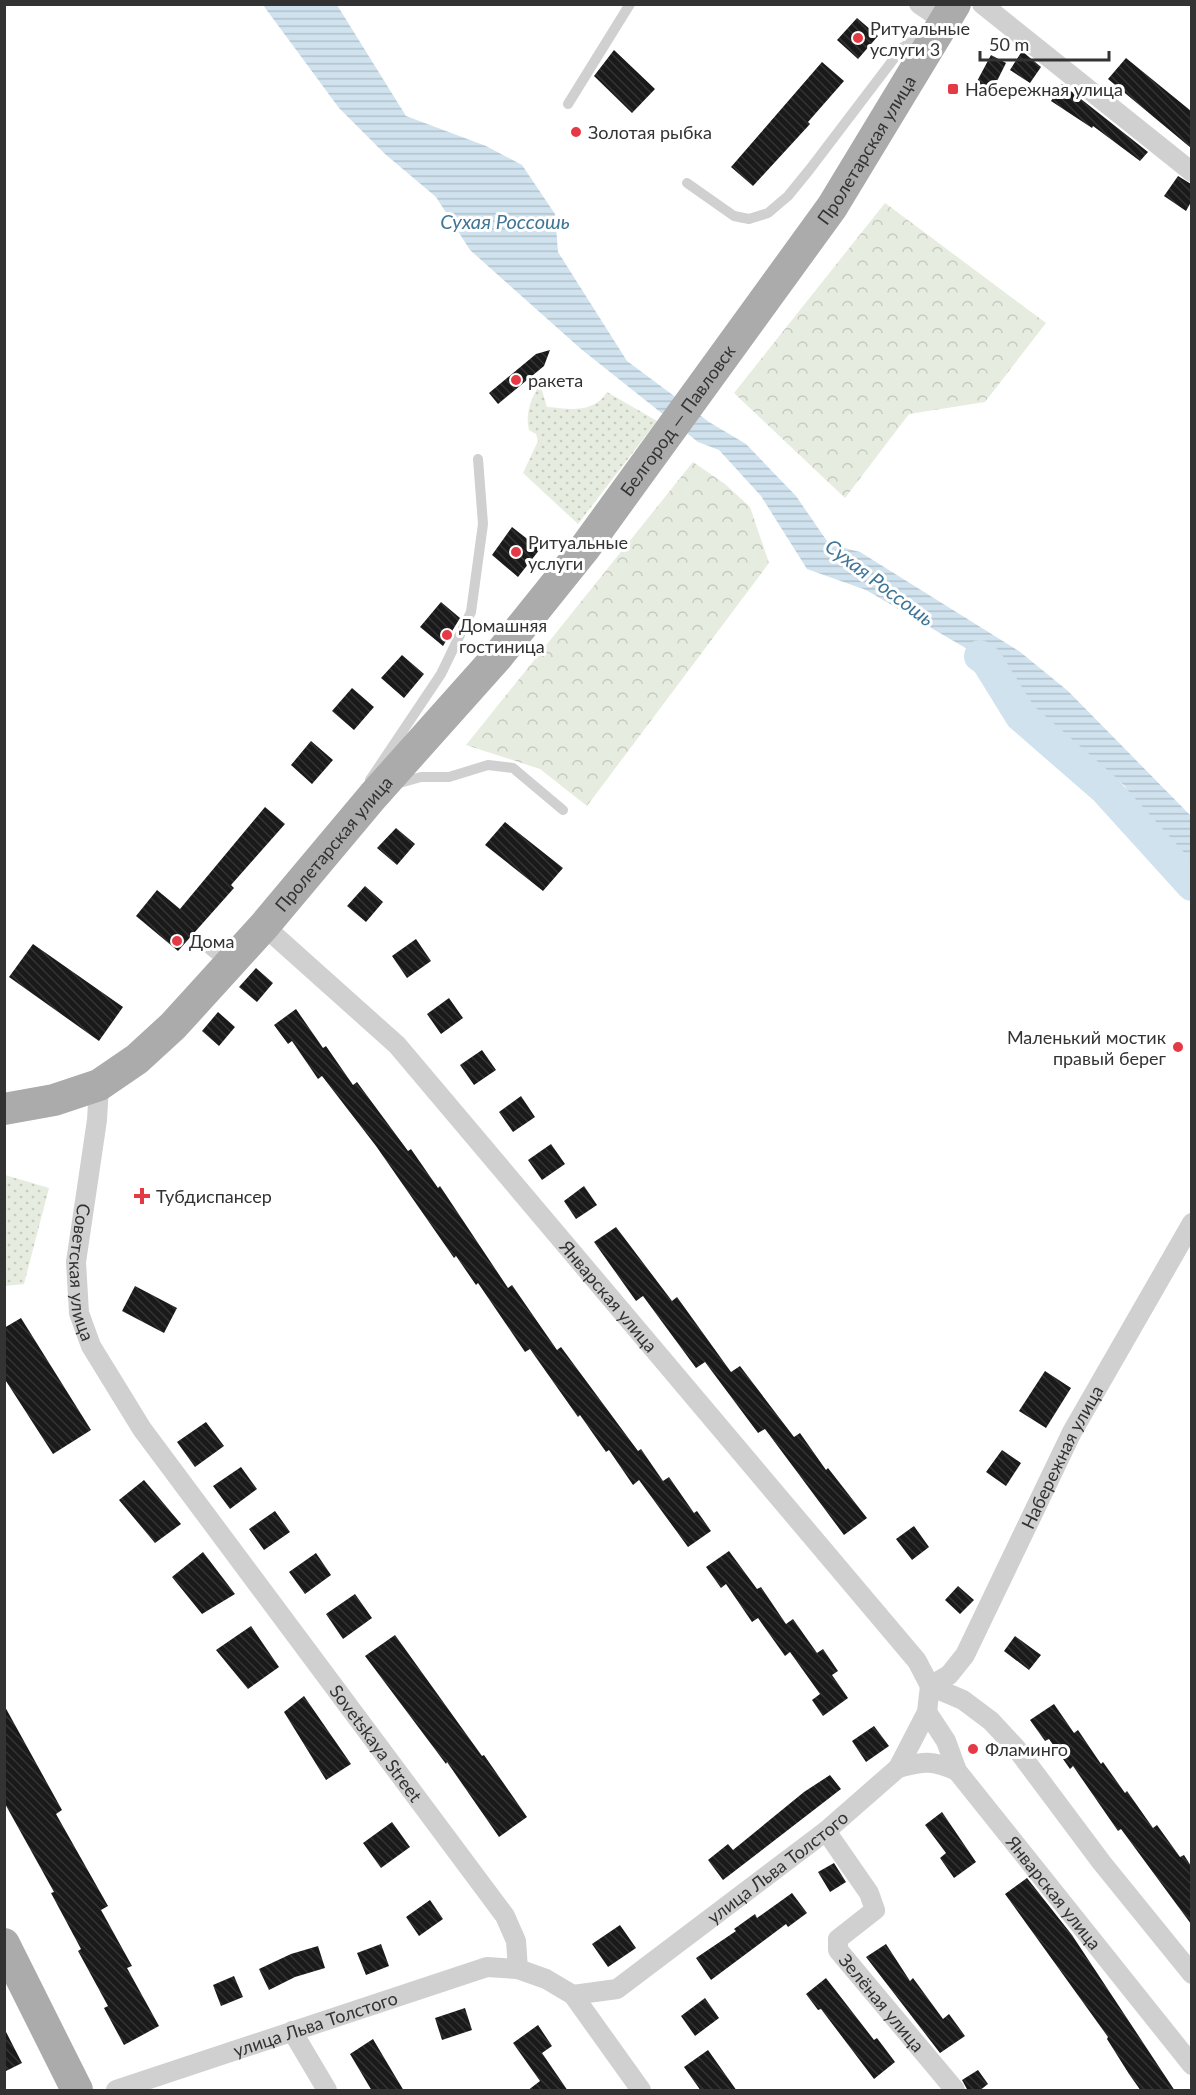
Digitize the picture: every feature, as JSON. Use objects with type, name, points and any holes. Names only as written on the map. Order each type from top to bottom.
[{"type":"main road","name":"Пролетарская улица","points":[[772,291],[832,207],[939,10]]},
{"type":"main road","name":"Белгород — Павловск","points":[[584,549],[772,291]]},
{"type":"main road","name":"Пролетарская улица","points":[[54,1100],[99,1085],[138,1059],[159,1040],[229,966],[337,838],[498,656],[584,549]]},
{"type":"main road","points":[[4,1095],[54,1100]]},
{"type":"main road","points":[[4,1108],[54,1100]]},
{"type":"main road","points":[[4,1944],[77,2091]]},
{"type":"street","points":[[982,4],[1191,172]]},
{"type":"street","name":"Январская улица","points":[[264,926],[397,1045],[917,1661],[930,1686]]},
{"type":"street","name":"Советская улица","points":[[99,1085],[97,1120],[76,1262],[79,1313],[91,1346],[142,1429],[505,1916],[516,1941],[518,1970]]},
{"type":"street","name":"Набережная улица","points":[[930,1686],[949,1675],[965,1655],[1072,1432],[1191,1223]]},
{"type":"street","points":[[930,1686],[963,1700],[991,1721],[1016,1748],[1102,1863],[1191,1974]]},
{"type":"street","name":"улица Льва Толстого","points":[[573,1995],[616,1989],[826,1831],[898,1768],[927,1712],[930,1686]]},
{"type":"street","name":"Январская улица","points":[[927,1712],[946,1742],[957,1771],[1191,2066]]},
{"type":"street","points":[[898,1768],[919,1762],[937,1762],[957,1771]]},
{"type":"street","name":"Зелёная улица","points":[[826,1831],[869,1893],[875,1910],[838,1939],[838,1950],[955,2091]]},
{"type":"street","name":"улица Льва Толстого","points":[[116,2091],[487,1967],[518,1970]]},
{"type":"street","points":[[518,1970],[546,1979],[573,1995],[641,2091]]},
{"type":"street","points":[[292,2031],[327,2091]]},
{"type":"lane","points":[[568,104],[630,4]]},
{"type":"lane","points":[[687,183],[734,216],[749,219],[768,213],[788,196],[902,48],[939,10]]},
{"type":"lane","points":[[337,838],[383,757],[441,674],[471,612],[483,524],[478,459]]},
{"type":"lane","points":[[380,789],[421,777],[449,777],[488,765],[513,768],[563,810]]},
{"type":"lane","points":[[196,939],[229,966]]},
{"type":"green space","points":[[885,203],[1046,323],[985,402],[909,414],[845,498],[734,393]]},
{"type":"green space","points":[[540,384],[547,407],[572,409],[588,407],[595,404],[607,392],[657,421],[578,524],[523,473],[538,441],[536,434],[529,430],[528,412]]},
{"type":"green space","points":[[693,462],[725,484],[750,507],[769,563],[587,806],[540,769],[466,745]]},
{"type":"green space","points":[[5,1175],[49,1188],[24,1284],[5,1286]]},
{"type":"water","name":"Сухая Россошь","points":[[263,5],[337,5],[406,116],[486,146],[522,165],[555,214],[558,252],[627,361],[709,422],[746,444],[796,496],[829,544],[860,552],[1019,651],[1068,691],[1191,816],[1191,900],[1147,831],[1125,786],[1068,738],[1036,729],[1021,716],[1003,686],[969,650],[866,590],[807,569],[761,496],[719,450],[698,442],[581,349],[470,250],[436,197],[385,154],[339,108]]},
{"type":"building","name":"Ритуальные услуги 3","points":[[857,18],[878,36],[858,59],[837,40]]},
{"type":"building","points":[[614,50],[655,89],[632,113],[594,76]]},
{"type":"building","points":[[1022,51],[1041,67],[1030,83],[1010,70]]},
{"type":"building","points":[[991,55],[1006,63],[991,93],[975,85]]},
{"type":"building","points":[[1126,58],[1191,111],[1191,148],[1108,79]]},
{"type":"building","points":[[822,62],[844,81],[808,122],[810,124],[753,186],[731,167]]},
{"type":"building","points":[[1062,84],[1148,152],[1140,161],[1093,126],[1092,128],[1051,101]]},
{"type":"building","points":[[1178,176],[1191,184],[1191,202],[1186,211],[1164,196]]},
{"type":"building","name":"ракета","points":[[550,350],[544,366],[498,404],[489,393],[536,354]]},
{"type":"building","name":"Ритуальные услуги","points":[[512,527],[540,549],[518,577],[492,555]]},
{"type":"building","points":[[441,602],[460,618],[443,646],[420,627]]},
{"type":"building","points":[[402,655],[424,674],[404,698],[381,678]]},
{"type":"building","points":[[352,688],[374,707],[354,730],[332,711]]},
{"type":"building","points":[[311,741],[333,760],[312,784],[291,765]]},
{"type":"building","points":[[265,807],[285,824],[231,885],[234,888],[178,951],[136,916],[157,890],[180,909]]},
{"type":"building","points":[[505,822],[563,868],[543,891],[485,845]]},
{"type":"building","points":[[396,828],[415,844],[397,865],[377,848]]},
{"type":"building","points":[[365,886],[383,902],[366,922],[347,906]]},
{"type":"building","points":[[416,939],[431,961],[407,978],[392,956]]},
{"type":"building","points":[[33,944],[123,1007],[99,1041],[9,977]]},
{"type":"building","points":[[256,968],[273,983],[257,1002],[239,987]]},
{"type":"building","points":[[449,998],[463,1018],[441,1034],[427,1014]]},
{"type":"building","points":[[296,1009],[323,1048],[326,1046],[353,1085],[357,1082],[408,1151],[411,1149],[438,1188],[440,1186],[508,1288],[512,1285],[557,1350],[561,1347],[638,1451],[641,1449],[663,1481],[669,1477],[694,1513],[697,1511],[711,1531],[688,1547],[639,1480],[633,1485],[609,1450],[606,1452],[580,1415],[578,1417],[530,1349],[525,1352],[478,1283],[476,1285],[456,1256],[454,1258],[376,1146],[322,1076],[318,1079],[292,1041],[288,1044],[274,1025]]},
{"type":"building","points":[[218,1012],[235,1027],[219,1046],[202,1031]]},
{"type":"building","points":[[482,1050],[496,1070],[474,1085],[460,1065]]},
{"type":"building","points":[[521,1096],[535,1117],[513,1132],[499,1112]]},
{"type":"building","points":[[551,1144],[565,1164],[542,1180],[528,1160]]},
{"type":"building","points":[[584,1186],[597,1205],[576,1219],[564,1201]]},
{"type":"building","points":[[616,1227],[672,1301],[677,1297],[731,1372],[740,1366],[794,1437],[800,1433],[826,1470],[828,1468],[867,1518],[844,1535],[765,1429],[758,1433],[705,1362],[696,1368],[643,1296],[636,1301],[594,1242]]},
{"type":"building","points":[[135,1286],[177,1308],[164,1333],[122,1311]]},
{"type":"building","points":[[21,1318],[91,1430],[53,1454],[4,1378],[4,1328]]},
{"type":"building","points":[[1045,1371],[1071,1388],[1046,1428],[1019,1411]]},
{"type":"building","points":[[206,1422],[224,1446],[195,1467],[177,1442]]},
{"type":"building","points":[[1002,1450],[1021,1463],[1006,1486],[986,1472]]},
{"type":"building","points":[[241,1467],[257,1489],[230,1509],[213,1486]]},
{"type":"building","points":[[144,1480],[181,1524],[155,1543],[119,1500]]},
{"type":"building","points":[[275,1511],[290,1532],[264,1550],[249,1529]]},
{"type":"building","points":[[914,1526],[929,1547],[912,1560],[896,1539]]},
{"type":"building","points":[[729,1551],[757,1589],[761,1587],[786,1624],[793,1619],[817,1653],[823,1649],[838,1671],[832,1675],[848,1698],[823,1716],[812,1700],[820,1694],[790,1652],[785,1656],[758,1618],[752,1622],[726,1584],[721,1588],[706,1567]]},
{"type":"building","points":[[203,1552],[235,1594],[202,1614],[172,1577]]},
{"type":"building","points":[[316,1553],[331,1575],[305,1594],[289,1572]]},
{"type":"building","points":[[958,1586],[974,1600],[960,1614],[945,1600]]},
{"type":"building","points":[[355,1594],[372,1618],[343,1639],[326,1614]]},
{"type":"building","points":[[251,1626],[279,1667],[248,1689],[216,1650]]},
{"type":"building","points":[[395,1635],[527,1817],[499,1837],[447,1762],[446,1764],[365,1656]]},
{"type":"building","points":[[1015,1636],[1041,1655],[1029,1670],[1004,1651]]},
{"type":"building","points":[[304,1696],[351,1764],[326,1780],[284,1712]]},
{"type":"building","points":[[1054,1704],[1074,1733],[1078,1730],[1101,1764],[1103,1762],[1125,1793],[1127,1791],[1153,1828],[1157,1825],[1180,1857],[1184,1855],[1191,1866],[1191,1924],[1121,1829],[1118,1831],[1073,1766],[1070,1769],[1049,1739],[1045,1741],[1030,1720]]},
{"type":"building","points":[[4,1705],[62,1810],[56,1814],[108,1906],[101,1910],[132,1966],[127,1968],[159,2026],[124,2045],[104,2008],[108,2006],[78,1951],[81,1949],[51,1893],[54,1892],[4,1802]]},
{"type":"building","points":[[874,1726],[889,1746],[866,1762],[852,1741]]},
{"type":"building","points":[[830,1775],[841,1789],[723,1880],[708,1860],[728,1844],[733,1850],[804,1792]]},
{"type":"building","points":[[942,1812],[976,1862],[954,1878],[940,1858],[946,1853],[925,1825]]},
{"type":"building","points":[[392,1822],[410,1847],[381,1868],[363,1843]]},
{"type":"building","points":[[834,1863],[846,1882],[830,1892],[818,1872]]},
{"type":"building","points":[[1027,1878],[1072,1935],[1175,2091],[1141,2091],[1129,2074],[1107,2039],[1108,2037],[1005,1894]]},
{"type":"building","points":[[792,1893],[807,1913],[788,1927],[786,1924],[711,1980],[696,1958],[736,1931],[734,1929],[755,1914],[757,1918]]},
{"type":"building","points":[[430,1900],[443,1919],[419,1936],[406,1917]]},
{"type":"building","points":[[620,1925],[636,1948],[608,1967],[592,1944]]},
{"type":"building","points":[[381,1944],[389,1966],[366,1975],[357,1953]]},
{"type":"building","points":[[886,1944],[910,1981],[913,1978],[943,2019],[949,2014],[965,2036],[940,2053],[866,1957]]},
{"type":"building","points":[[318,1946],[325,1968],[295,1977],[269,1990],[259,1969],[291,1954]]},
{"type":"building","points":[[234,1976],[243,1997],[221,2006],[213,1985]]},
{"type":"building","points":[[826,1978],[874,2040],[877,2038],[895,2062],[874,2079],[821,2009],[818,2010],[806,1994]]},
{"type":"building","points":[[705,1998],[719,2018],[695,2036],[681,2016]]},
{"type":"building","points":[[465,2008],[472,2030],[442,2040],[435,2018]]},
{"type":"building","points":[[538,2025],[552,2046],[542,2053],[568,2091],[527,2091],[540,2081],[513,2043]]},
{"type":"building","points":[[4,2028],[22,2063],[4,2072]]},
{"type":"building","points":[[373,2039],[404,2091],[372,2091],[350,2054]]},
{"type":"building","points":[[708,2050],[737,2091],[701,2091],[684,2067]]},
{"type":"building","points":[[978,2070],[988,2084],[979,2091],[968,2091],[962,2080]]},
{"type":"waterway","name":"Сухая Россошь","points":[[980,656],[987,661],[1021,716],[1105,789],[1192,885]]},
{"type":"place","name":"Ритуальные услуги 3","points":[[858,38]]},
{"type":"place","name":"Набережная улица","points":[[953,89]]},
{"type":"place","name":"Золотая рыбка","points":[[576,132]]},
{"type":"place","name":"ракета","points":[[516,380]]},
{"type":"place","name":"Ритуальные услуги","points":[[516,552]]},
{"type":"place","name":"Домашняя гостиница","points":[[447,635]]},
{"type":"place","name":"Дома","points":[[177,941]]},
{"type":"place","name":"Маленький мостик правый берег","points":[[1178,1047]]},
{"type":"place","name":"Тубдиспансер","points":[[142,1196]]},
{"type":"place","name":"Фламинго","points":[[973,1749]]}]
